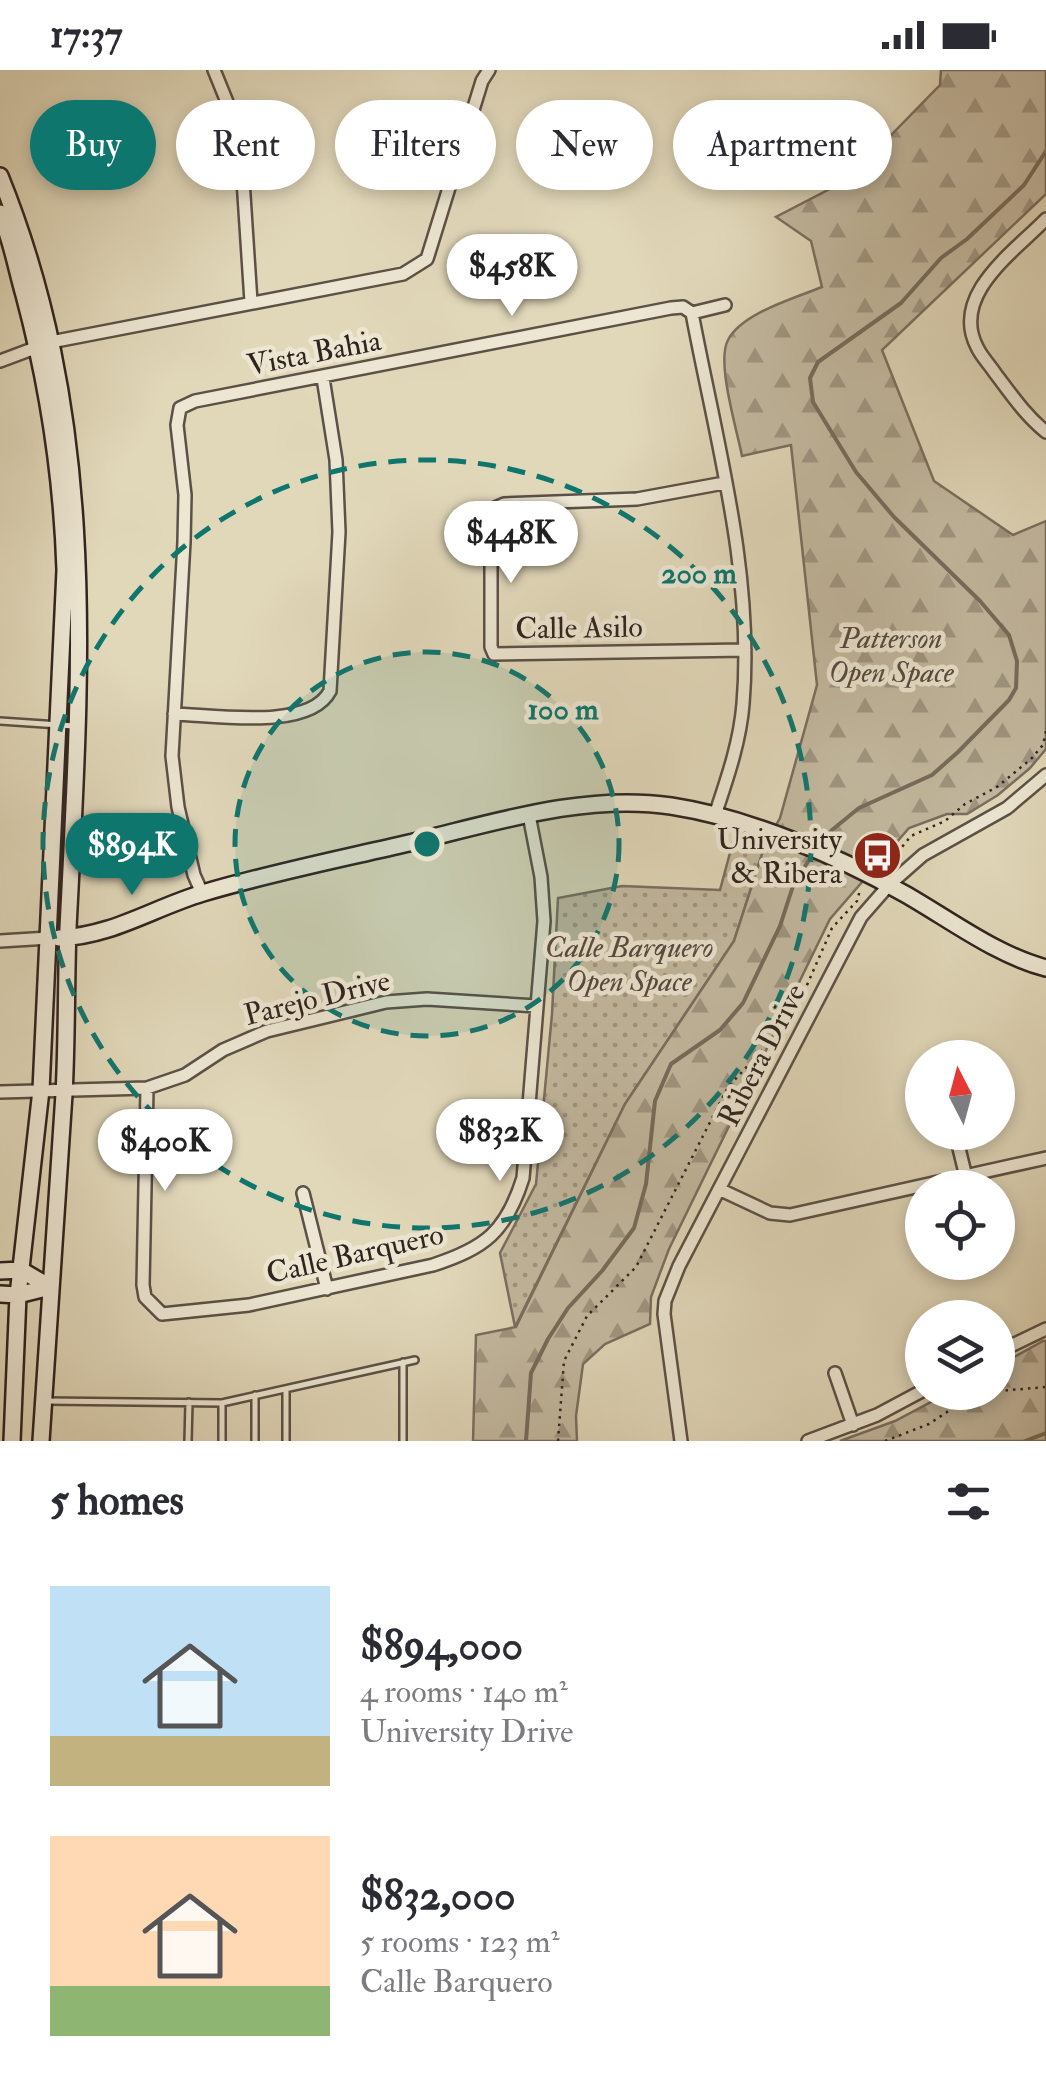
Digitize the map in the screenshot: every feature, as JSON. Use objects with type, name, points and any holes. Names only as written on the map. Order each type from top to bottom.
[{"type":"main road","points":[[0,176],[19,227],[66,427],[79,561],[78,726],[64,1090],[41,1441]]},
{"type":"main road","points":[[0,212],[44,344],[64,544],[41,1090],[18,1295],[12,1441]]},
{"type":"main road","points":[[49,938],[103,933],[202,893],[529,815],[578,806],[624,804],[668,806],[715,815],[782,837],[889,885],[1003,950],[1046,968]]},
{"type":"main road","points":[[0,1271],[21,1270],[50,1287]]},
{"type":"main road","points":[[0,1294],[18,1295],[50,1287]]},
{"type":"street","points":[[214,70],[240,134],[251,302]]},
{"type":"street","name":"Vista Bahia","points":[[0,361],[44,344],[403,274],[426,259],[489,70]]},
{"type":"street","points":[[1046,219],[978,289],[970,310],[977,348],[1028,417],[1046,432]]},
{"type":"street","name":"Vista Bahia","points":[[174,714],[184,542],[177,425],[180,408],[195,401],[672,308],[684,307],[692,313],[725,305]]},
{"type":"street","points":[[692,313],[744,606],[743,708],[734,757],[715,815]]},
{"type":"street","points":[[202,893],[194,875],[173,779],[174,714],[279,717],[313,710],[330,691],[339,532],[336,460],[324,378]]},
{"type":"street","name":"Calle Asilo","points":[[724,483],[649,498],[504,504],[494,508],[490,515],[491,647],[494,654],[745,650]]},
{"type":"street","name":"Ribera Drive","points":[[680,1441],[665,1301],[679,1266],[861,917],[923,855],[1007,808],[1046,775]]},
{"type":"street","name":"Calle Barquero","points":[[147,1088],[143,1286],[154,1310],[170,1316],[327,1289],[433,1265],[462,1255],[491,1238],[515,1203],[523,1178],[544,921],[542,877],[529,815]]},
{"type":"street","points":[[0,941],[49,938]]},
{"type":"street","name":"Parejo Drive","points":[[0,1092],[147,1088],[184,1075],[224,1050],[267,1031],[386,1002],[427,1000],[537,1006]]},
{"type":"street","points":[[464,1133],[526,1141]]},
{"type":"street","points":[[995,1170],[1046,1158]]},
{"type":"street","points":[[720,1190],[770,1213],[790,1215],[905,1190]]},
{"type":"street","points":[[303,1193],[327,1289]]},
{"type":"street","points":[[1015,1344],[1046,1329]]},
{"type":"street","points":[[835,1373],[853,1425]]},
{"type":"street","points":[[808,1441],[853,1425],[905,1399]]},
{"type":"lane","points":[[0,721],[78,726]]},
{"type":"lane","points":[[43,1401],[222,1403],[416,1360]]},
{"type":"lane","points":[[402,1441],[403,1362]]},
{"type":"lane","points":[[286,1388],[286,1441]]},
{"type":"lane","points":[[255,1395],[255,1441]]},
{"type":"lane","points":[[188,1402],[188,1441]]},
{"type":"lane","points":[[222,1403],[222,1441]]},
{"type":"path","points":[[888,864],[910,836],[945,822],[1030,760],[1043,746],[1046,731]]},
{"type":"path","points":[[558,1441],[564,1361],[588,1316],[636,1266],[656,1234],[728,1087],[793,1017],[832,928],[857,901],[860,890]]},
{"type":"path","points":[[1015,1390],[1046,1386]]},
{"type":"path","points":[[884,1441],[929,1424],[950,1410]]},
{"type":"green space","name":"Patterson Open Space","points":[[941,70],[1046,70],[1046,194],[882,350],[934,481],[1013,535],[1046,521],[1046,749],[998,795],[967,814],[947,814],[909,828],[830,919],[669,1249],[651,1297],[650,1324],[605,1344],[583,1364],[577,1441],[473,1441],[476,1335],[516,1327],[625,1104],[734,941],[765,845],[780,818],[817,685],[791,445],[742,456],[724,364],[728,340],[757,314],[822,287],[811,241],[776,217],[828,190],[892,190],[892,134],[940,85]]},
{"type":"green space","name":"Calle Barquero Open Space","points":[[734,838],[765,845],[734,941],[625,1104],[515,1327],[500,1253],[536,1184],[558,898],[622,886],[720,890]]},
{"type":"green space","points":[[1046,1341],[1046,1441],[840,1441],[916,1410],[1015,1410],[1015,1357]]},
{"type":"waterway","points":[[818,848],[832,830],[859,808],[932,775],[958,752],[1009,700],[1016,688],[1017,661],[1009,635],[894,517],[856,472],[813,402],[810,378],[818,362],[901,303],[941,258],[1024,185],[1046,151]]},
{"type":"waterway","points":[[526,1441],[531,1373],[548,1339],[568,1308],[634,1228],[646,1184],[655,1101],[671,1064],[720,1030],[743,1003],[780,926],[793,886],[812,855]]},
{"type":"waterway","points":[[1025,1441],[1046,1433]]},
{"type":"place","name":"University & Ribera","points":[[877,856]]}]
